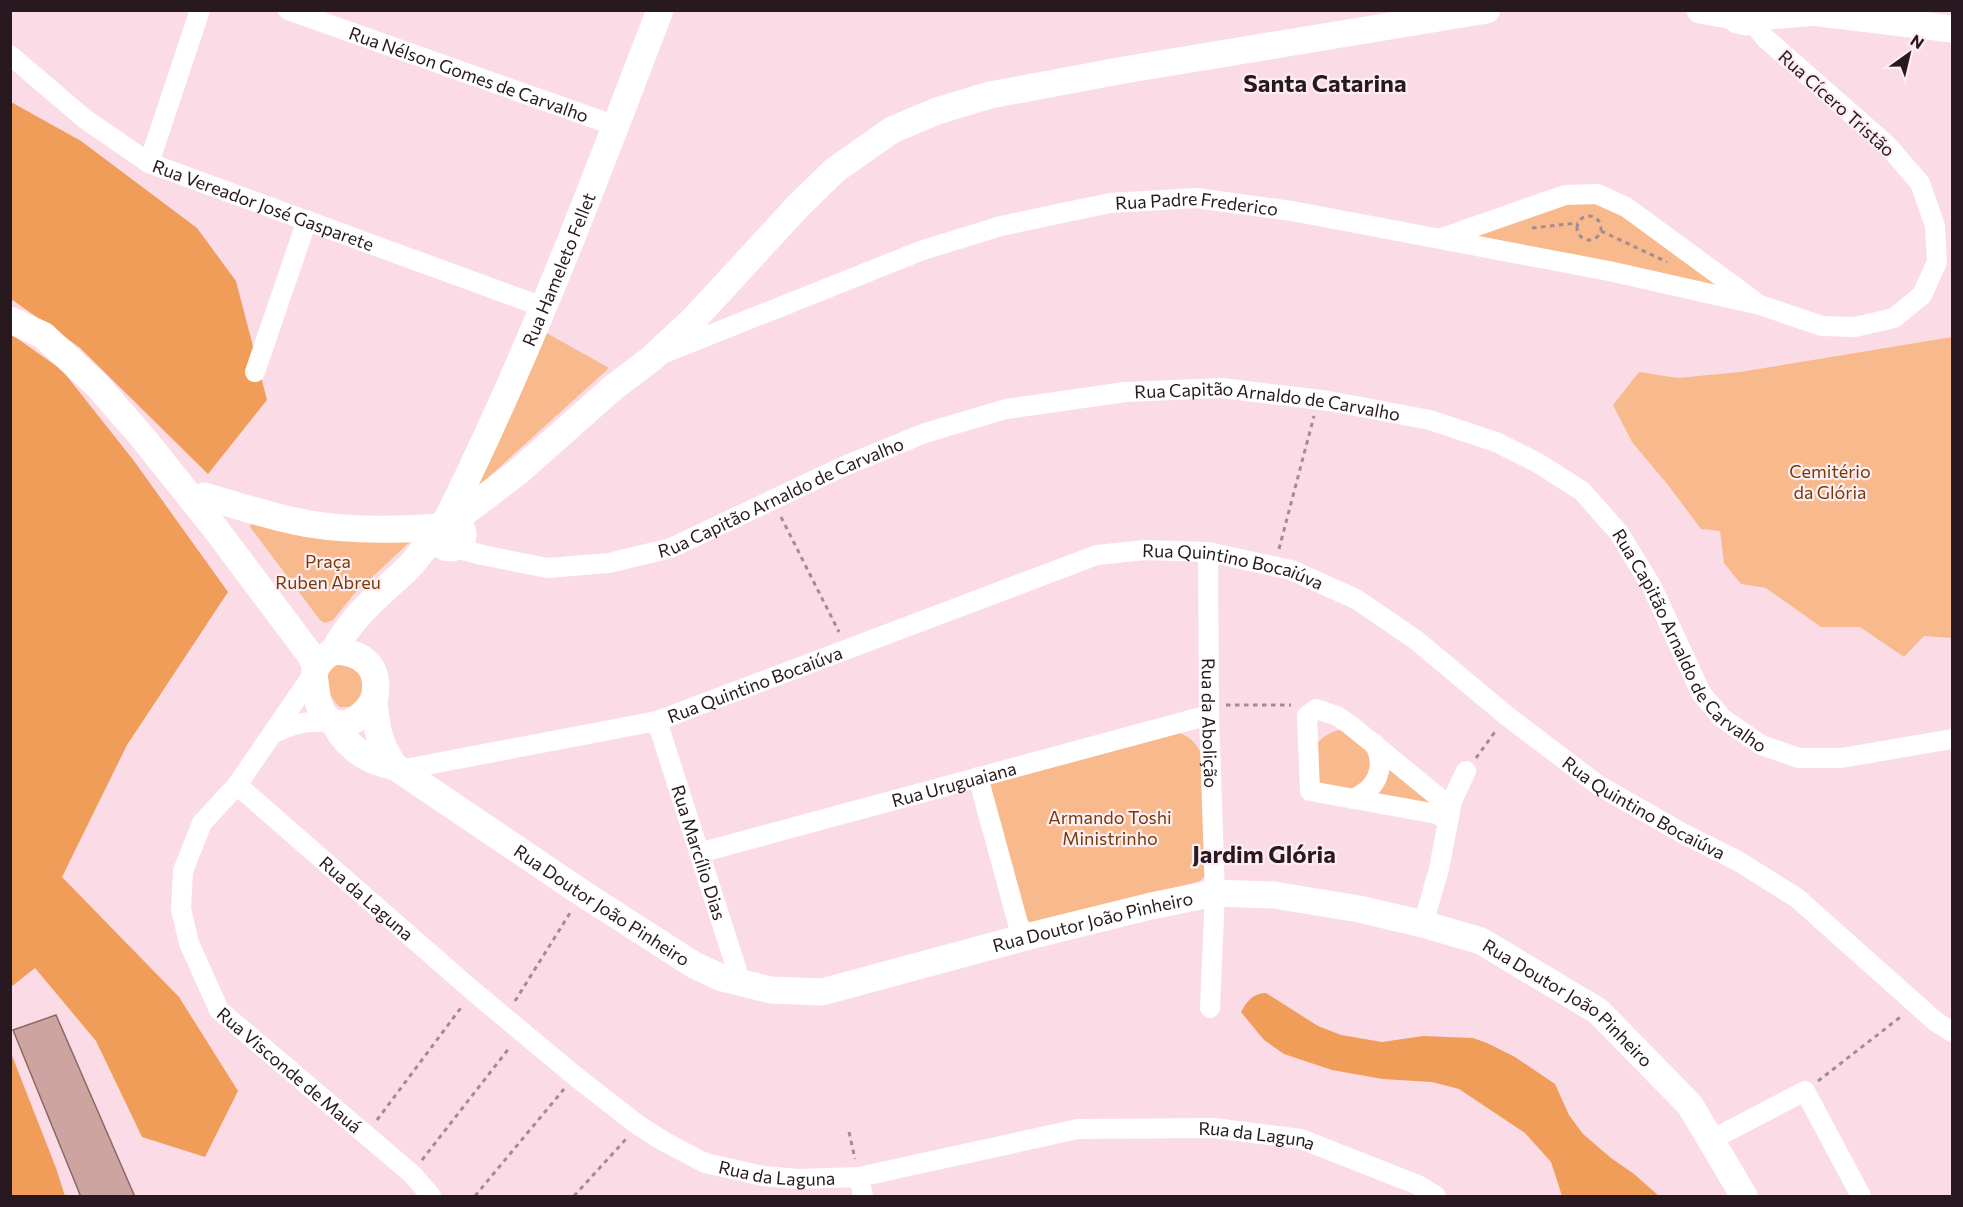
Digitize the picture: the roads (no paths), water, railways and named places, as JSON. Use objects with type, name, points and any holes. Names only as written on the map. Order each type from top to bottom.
[{"type":"main road","name":"Rua Hameleto Fellet","points":[[444,533],[543,307],[660,10]]},
{"type":"main road","points":[[204,496],[310,524],[444,533],[493,490],[518,472],[614,387],[651,359],[694,319],[798,206],[835,170],[892,130],[937,111],[990,95],[1124,70],[1487,10]]},
{"type":"main road","points":[[1701,10],[1746,15],[1801,12],[1953,29]]},
{"type":"main road","points":[[10,320],[43,335],[97,385],[215,528],[309,654],[323,661],[349,652],[360,656],[371,669],[376,688],[374,701],[358,719],[346,725],[332,724],[320,706],[323,661],[231,520],[160,460]]},
{"type":"main road","name":"Rua Visconde de Mauá","points":[[323,661],[340,637],[370,603],[444,533]]},
{"type":"main road","points":[[360,656],[363,623],[370,603]]},
{"type":"main road","name":"Rua Doutor João Pinheiro","points":[[374,701],[377,732],[381,746],[397,768]]},
{"type":"main road","name":"Rua Doutor João Pinheiro","points":[[332,724],[348,743],[375,762],[397,768],[582,893],[694,965],[722,978],[771,990],[822,992],[1022,938],[1151,906],[1215,893],[1274,895],[1359,909],[1481,941],[1598,1011],[1690,1105],[1744,1197]]},
{"type":"street","points":[[149,163],[200,10]]},
{"type":"street","name":"Rua Nélson Gomes de Carvalho","points":[[288,10],[616,126]]},
{"type":"street","name":"Rua Cícero Tristão","points":[[1746,15],[1765,38],[1887,145],[1920,183],[1935,226],[1937,262],[1922,295],[1894,318],[1855,327],[1822,326],[1760,305]]},
{"type":"street","name":"Rua Vereador José Gasparete","points":[[10,54],[85,119],[149,163],[308,219],[543,307]]},
{"type":"street","points":[[1441,238],[1565,195],[1598,194],[1626,207],[1760,305]]},
{"type":"street","name":"Rua Padre Frederico","points":[[651,359],[923,250],[1001,226],[1110,203],[1196,198],[1292,211],[1441,238],[1609,271],[1760,305]]},
{"type":"street","points":[[255,372],[308,219]]},
{"type":"street","name":"Rua Capitão Arnaldo de Carvalho","points":[[444,533],[482,555],[547,568],[609,563],[671,548],[842,467],[926,434],[1006,409],[1125,392],[1222,388],[1319,400],[1430,420],[1496,442],[1539,462],[1582,491],[1619,533],[1652,587],[1701,693],[1722,718],[1761,745],[1799,758],[1841,758],[1953,739]]},
{"type":"street","name":"Rua Quintino Bocaiúva","points":[[397,768],[657,721],[1097,555],[1145,550],[1208,552],[1291,570],[1356,599],[1416,639],[1507,716],[1598,785],[1682,833],[1738,861],[1797,898],[1935,1021],[1953,1032]]},
{"type":"street","name":"Rua da Abolição","points":[[1208,552],[1209,710],[1215,893],[1210,1008]]},
{"type":"street","name":"Rua Visconde de Mauá","points":[[323,661],[237,785],[202,824],[183,871],[181,909],[189,943],[219,1010],[367,1134],[412,1174],[431,1197]]},
{"type":"street","name":"Rua Uruguaiana","points":[[699,853],[978,777],[1209,710]]},
{"type":"street","points":[[1316,711],[1337,716],[1374,743],[1446,804],[1449,816],[1310,791],[1307,716],[1316,711]]},
{"type":"street","points":[[274,733],[305,721],[332,724]]},
{"type":"street","name":"Rua Marcílio Dias","points":[[657,721],[741,984]]},
{"type":"street","points":[[1353,799],[1369,790],[1380,771],[1381,760],[1374,743]]},
{"type":"street","points":[[1422,924],[1439,868],[1454,797],[1466,771]]},
{"type":"street","points":[[978,777],[1022,938]]},
{"type":"street","name":"Rua da Laguna","points":[[237,785],[473,991],[575,1076],[638,1125],[705,1163],[763,1176],[798,1179],[859,1179],[1078,1129],[1214,1128],[1301,1139],[1418,1185],[1436,1197]]},
{"type":"street","points":[[1711,1140],[1805,1091],[1862,1197]]},
{"type":"district","name":"Santa Catarina","points":[[1325,82]]},
{"type":"district","name":"Jardim Glória","points":[[1264,853]]},
{"type":"park label","name":"Cemitério da Glória","points":[[1830,481]]},
{"type":"park label","name":"Praça Ruben Abreu","points":[[328,571]]},
{"type":"park label","name":"Armando Toshi Ministrinho","points":[[1110,827]]}]
